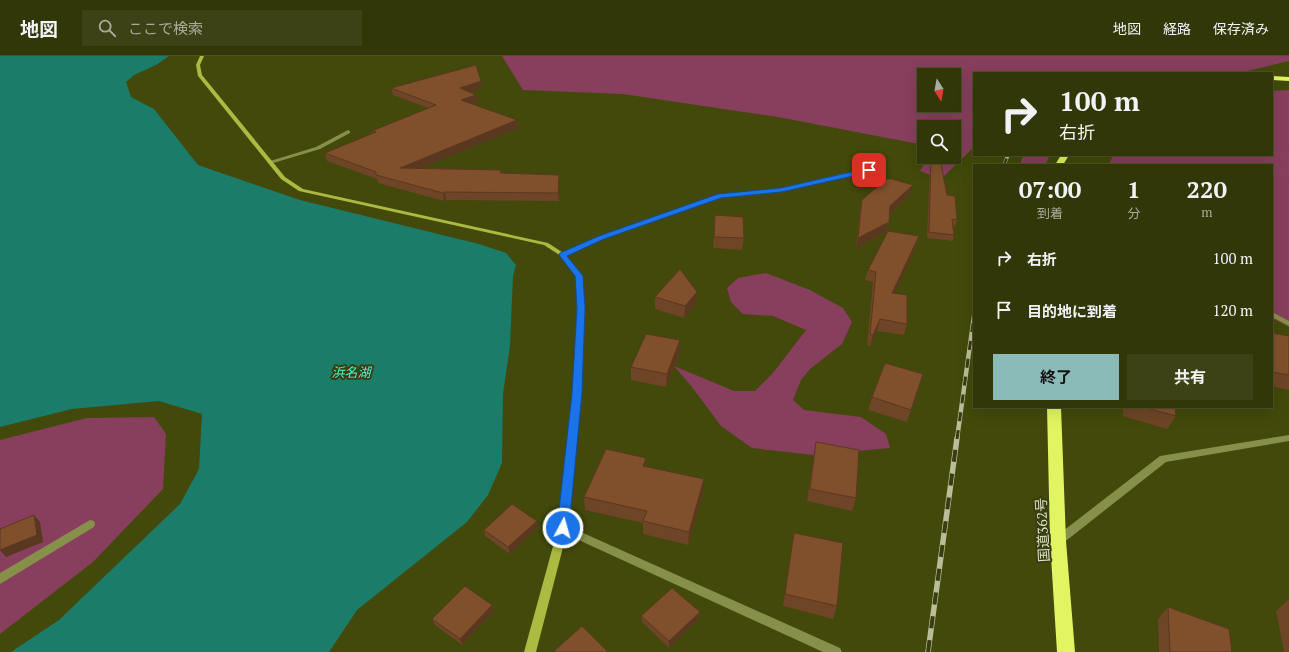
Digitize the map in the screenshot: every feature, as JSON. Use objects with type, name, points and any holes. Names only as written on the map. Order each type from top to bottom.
[{"type":"highway","points":[[1273,78],[1289,79]]},
{"type":"highway","name":"国道362号","points":[[1054,408],[1058,541],[1066,652]]},
{"type":"street","points":[[202,56],[198,65],[200,75],[283,178],[301,190],[546,244],[563,255],[579,276],[581,308],[577,393],[563,528],[530,652]]},
{"type":"street","points":[[270,162],[318,148],[348,132]]},
{"type":"street","points":[[563,255],[601,237],[720,196],[781,190],[841,176],[877,170]]},
{"type":"street","points":[[1273,315],[1289,324]]},
{"type":"street","points":[[1058,541],[1163,459],[1289,438]]},
{"type":"street","points":[[0,579],[90,524]]},
{"type":"street","points":[[563,528],[836,652]]},
{"type":"shaded area","points":[[502,56],[1289,56],[1289,61],[1238,72],[973,72],[973,148],[961,160],[961,120],[917,120],[917,144],[778,117],[623,94],[523,90]]},
{"type":"shaded area","points":[[1289,90],[1289,327],[1273,319],[1273,164],[1109,164],[1113,156],[1273,156],[1273,91]]},
{"type":"shaded area","points":[[1023,156],[1050,156],[1046,164],[1020,164]]},
{"type":"shaded area","points":[[924,164],[956,164],[941,179],[920,171]]},
{"type":"shaded area","points":[[766,273],[810,290],[843,308],[852,322],[842,344],[810,369],[801,380],[793,400],[804,410],[861,417],[886,434],[890,448],[814,455],[752,448],[721,426],[692,387],[674,366],[734,391],[755,391],[773,373],[806,330],[773,316],[743,314],[731,302],[727,288],[738,278]]},
{"type":"shaded area","points":[[154,417],[166,434],[163,489],[93,562],[0,634],[0,440],[87,418]]},
{"type":"water","name":"浜名湖","points":[[0,56],[169,56],[156,65],[134,75],[126,82],[131,97],[154,109],[198,165],[300,200],[479,244],[506,253],[516,265],[513,276],[510,346],[503,394],[502,463],[488,495],[467,522],[357,610],[329,652],[11,652],[59,620],[180,504],[199,469],[202,414],[159,401],[72,409],[0,427]]},
{"type":"building","points":[[476,65],[481,81],[460,88],[476,95],[461,100],[517,120],[400,168],[501,170],[500,173],[559,175],[558,193],[443,193],[376,175],[376,172],[325,153],[376,132],[372,131],[436,105],[391,88]]},
{"type":"building","points":[[931,164],[941,164],[947,195],[955,196],[957,220],[952,219],[954,235],[929,232]]},
{"type":"building","points":[[886,179],[892,179],[913,185],[890,206],[889,222],[858,238],[862,200]]},
{"type":"building","points":[[715,215],[743,217],[744,238],[714,237]]},
{"type":"building","points":[[888,231],[919,236],[892,293],[907,295],[907,324],[880,319],[873,335],[870,334],[876,272],[868,270]]},
{"type":"building","points":[[680,269],[697,292],[685,306],[655,297]]},
{"type":"building","points":[[1273,333],[1289,336],[1289,375],[1273,372]]},
{"type":"building","points":[[646,334],[680,340],[667,374],[631,367]]},
{"type":"building","points":[[885,363],[923,374],[911,410],[872,397]]},
{"type":"building","points":[[1147,408],[1175,408],[1176,416]]},
{"type":"building","points":[[816,442],[859,450],[856,498],[810,489]]},
{"type":"building","points":[[606,449],[646,458],[643,466],[704,479],[689,532],[643,521],[647,511],[584,497]]},
{"type":"building","points":[[512,504],[537,521],[508,547],[484,530]]},
{"type":"building","points":[[34,515],[37,535],[0,550],[0,529]]},
{"type":"building","points":[[794,533],[843,543],[837,606],[785,594]]},
{"type":"building","points":[[465,586],[492,605],[460,639],[432,619]]},
{"type":"building","points":[[672,588],[700,612],[669,641],[641,616]]},
{"type":"building","points":[[1168,607],[1229,629],[1232,652],[1170,652]]},
{"type":"building","points":[[582,626],[608,652],[553,652]]},
{"type":"railway","points":[[1004,164],[1008,156]]},
{"type":"railway","points":[[957,439],[973,323]]},
{"type":"railway","points":[[928,652],[957,438]]},
{"type":"route","points":[[563,528],[577,393],[581,308],[579,276],[563,255],[601,237],[720,196],[781,190],[869,170]]}]
